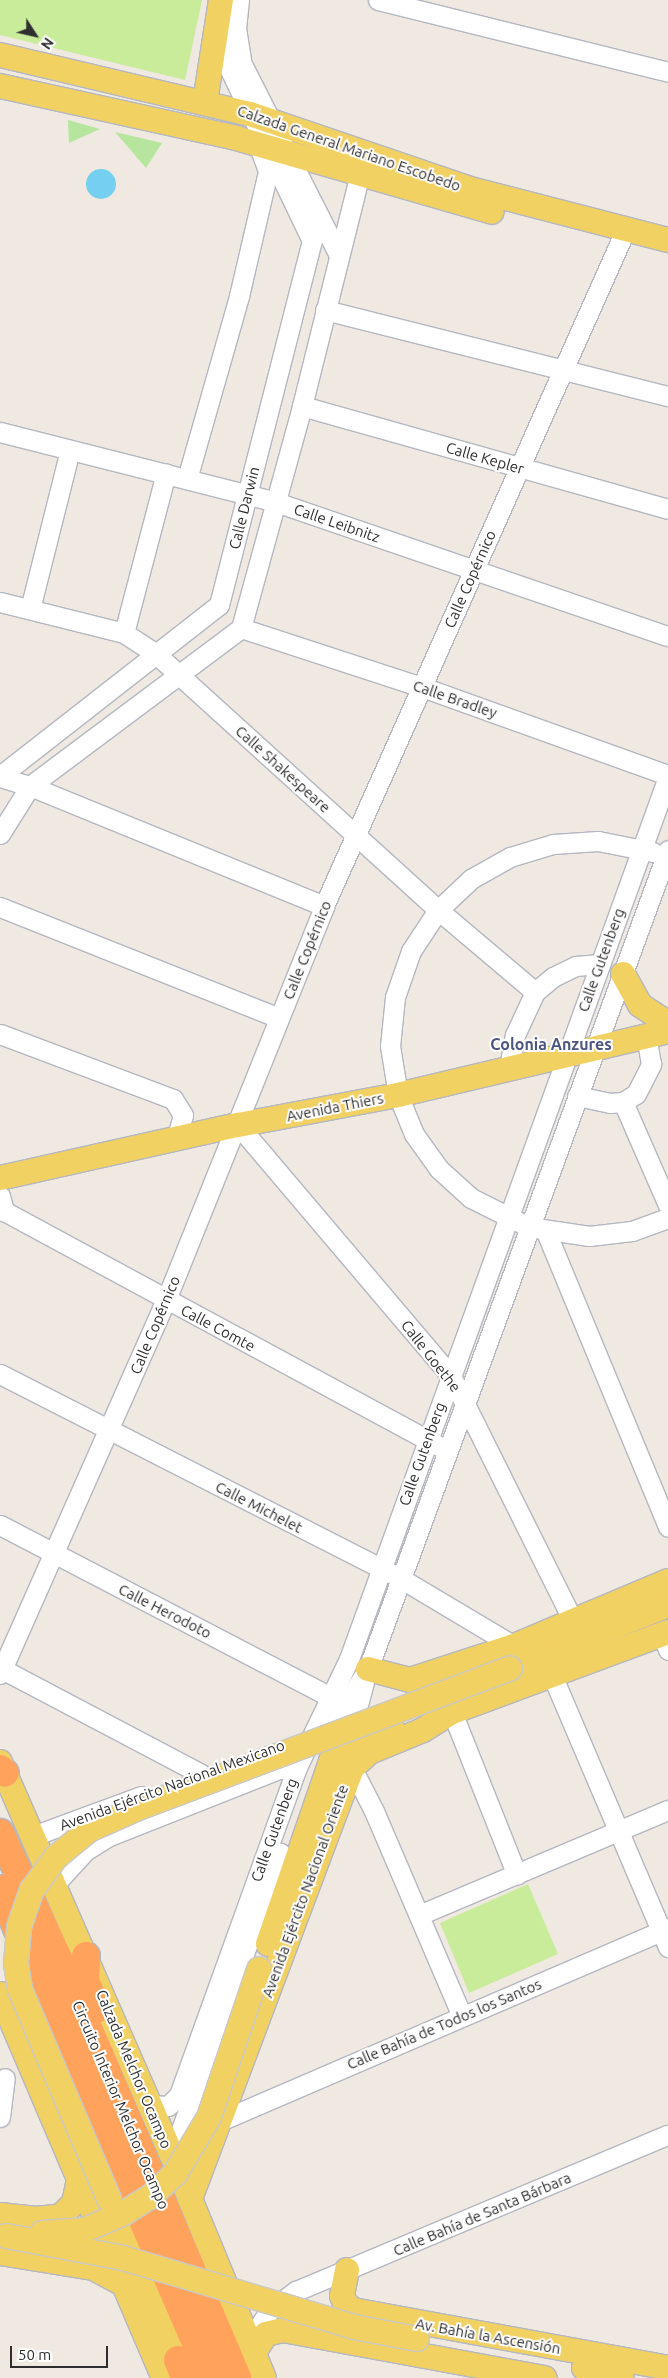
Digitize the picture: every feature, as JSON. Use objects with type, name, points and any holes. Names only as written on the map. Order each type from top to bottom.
[{"type":"highway","name":"Circuito Interior Melchor Ocampo","points":[[0,1833],[130,2126],[237,2378]]},
{"type":"highway","name":"Circuito Interior Melchor Ocampo","points":[[0,1889],[211,2378]]},
{"type":"highway","points":[[86,1956],[86,1981],[128,2087],[130,2126]]},
{"type":"main road","points":[[205,102],[222,0]]},
{"type":"main road","name":"Calzada General Mariano Escobedo","points":[[0,55],[205,102],[260,117],[467,188],[623,237],[668,256]]},
{"type":"main road","name":"Calzada General Mariano Escobedo","points":[[0,86],[271,148],[360,173],[438,198],[623,237],[668,240]]},
{"type":"main road","points":[[623,974],[640,1005],[668,1023]]},
{"type":"main road","name":"Avenida Thiers","points":[[0,1178],[238,1125],[398,1095],[657,1033]]},
{"type":"main road","points":[[368,1669],[410,1680],[512,1657],[573,1621],[668,1581]]},
{"type":"main road","points":[[175,2374],[109,2199],[28,2014],[20,1989],[16,1963],[19,1927],[32,1890],[54,1858],[89,1830],[141,1807],[512,1657],[668,1605]]},
{"type":"main road","name":"Avenida Ejército Nacional Oriente","points":[[190,2199],[345,1781],[342,1765],[423,1730],[452,1712],[552,1675],[666,1639]]},
{"type":"main road","points":[[1,2235],[85,2230],[132,2208],[175,2174],[209,2117],[260,1969],[342,1765]]},
{"type":"main road","name":"Calzada Melchor Ocampo","points":[[2,1768],[172,2155],[224,2277],[264,2378]]},
{"type":"main road","points":[[0,1994],[124,2284],[175,2374]]},
{"type":"main road","points":[[1,2235],[37,2219],[57,2217],[74,2203],[79,2179]]},
{"type":"main road","points":[[1,2235],[93,2268],[124,2284]]},
{"type":"main road","points":[[1,2235],[123,2258],[354,2327],[606,2372],[622,2378]]},
{"type":"main road","name":"Av. Bahía la Ascensión","points":[[347,2270],[342,2296],[344,2303],[353,2310],[668,2368]]},
{"type":"main road","name":"Av. Bahía la Ascensión","points":[[252,2347],[266,2334],[283,2330],[545,2378]]},
{"type":"street","points":[[222,0],[222,42],[229,68],[260,117]]},
{"type":"street","points":[[238,0],[236,28],[242,64],[271,148],[339,256]]},
{"type":"street","points":[[378,0],[668,72]]},
{"type":"street","points":[[187,479],[239,296],[268,171],[266,158],[271,148]]},
{"type":"street","name":"Calle Darwin","points":[[0,776],[219,605],[312,241],[271,148]]},
{"type":"street","name":"Calle Darwin","points":[[241,628],[302,406],[360,173]]},
{"type":"street","name":"Calle Copérnico","points":[[1,1672],[166,1300],[238,1125],[324,906],[623,237]]},
{"type":"street","points":[[325,310],[564,368],[668,396]]},
{"type":"street","name":"Calle Kepler","points":[[302,406],[668,509]]},
{"type":"street","name":"Calle Leibnitz","points":[[0,432],[276,502],[474,568],[668,636]]},
{"type":"street","points":[[30,609],[70,450]]},
{"type":"street","points":[[124,633],[166,473]]},
{"type":"street","name":"Calle Shakespeare","points":[[0,602],[124,633],[156,654],[438,910],[535,992]]},
{"type":"street","points":[[0,834],[30,786],[241,628]]},
{"type":"street","name":"Calle Bradley","points":[[241,628],[422,687],[668,776]]},
{"type":"street","points":[[0,776],[30,786],[324,906]]},
{"type":"street","name":"Calle Gutenberg","points":[[172,2155],[212,2025],[297,1767],[349,1659],[668,776]]},
{"type":"street","points":[[667,855],[642,848],[598,841],[553,844],[510,857],[471,879],[438,910],[411,951],[395,998],[390,1046],[398,1095],[414,1134],[439,1169],[470,1198],[508,1220],[537,1230],[589,1236],[632,1231],[668,1218]]},
{"type":"street","name":"Calle Gutenberg","points":[[150,2105],[168,2106],[177,2099],[212,2025],[312,1763],[336,1714],[368,1669],[465,1400],[537,1230],[577,1096],[667,855]]},
{"type":"street","points":[[0,907],[279,1018]]},
{"type":"street","points":[[509,1068],[515,1035],[535,992],[553,977],[576,966],[600,964]]},
{"type":"street","points":[[577,1096],[622,1102],[636,1094],[646,1080],[657,1033]]},
{"type":"street","points":[[0,1034],[173,1099],[183,1115],[176,1139]]},
{"type":"street","points":[[622,1102],[668,1205]]},
{"type":"street","name":"Calle Goethe","points":[[238,1125],[451,1376],[465,1400],[573,1621]]},
{"type":"street","name":"Calle Comte","points":[[0,1196],[4,1211],[446,1451]]},
{"type":"street","points":[[537,1230],[668,1527]]},
{"type":"street","name":"Calle Michelet","points":[[0,1374],[400,1578],[512,1657]]},
{"type":"street","name":"Calle Herodoto","points":[[0,1525],[54,1555],[330,1697]]},
{"type":"street","points":[[368,1669],[342,1765],[419,1915],[462,2016]]},
{"type":"street","points":[[1,1672],[201,1774]]},
{"type":"street","points":[[552,1675],[619,1832],[666,1935]]},
{"type":"street","points":[[452,1712],[517,1875]]},
{"type":"street","name":"Avenida Ejército Nacional Mexicano","points":[[32,1836],[312,1735]]},
{"type":"street","points":[[54,1885],[85,1851],[107,1837],[279,1769],[297,1767]]},
{"type":"street","points":[[419,1915],[668,1810]]},
{"type":"street","name":"Calle Bahía de Todos los Santos","points":[[220,2121],[462,2016],[666,1935]]},
{"type":"street","points":[[212,2025],[251,2038]]},
{"type":"street","points":[[0,2117],[3,2077],[38,2083]]},
{"type":"street","name":"Calle Bahía de Santa Bárbara","points":[[296,2291],[668,2135]]},
{"type":"street","points":[[224,2277],[271,2292],[296,2291]]},
{"type":"street","points":[[252,2347],[269,2311],[296,2291]]},
{"type":"green space","points":[[0,0],[202,0],[185,80],[0,35]]},
{"type":"green space","points":[[68,120],[100,129],[69,143]]},
{"type":"green space","points":[[115,132],[162,143],[146,168]]},
{"type":"green space","points":[[528,1884],[558,1954],[469,1993],[440,1923]]},
{"type":"water","points":[[101,169],[112,173],[116,184],[112,195],[101,199],[90,195],[86,184],[90,173]]},
{"type":"district","name":"Colonia Anzures","points":[[551,1044]]}]
